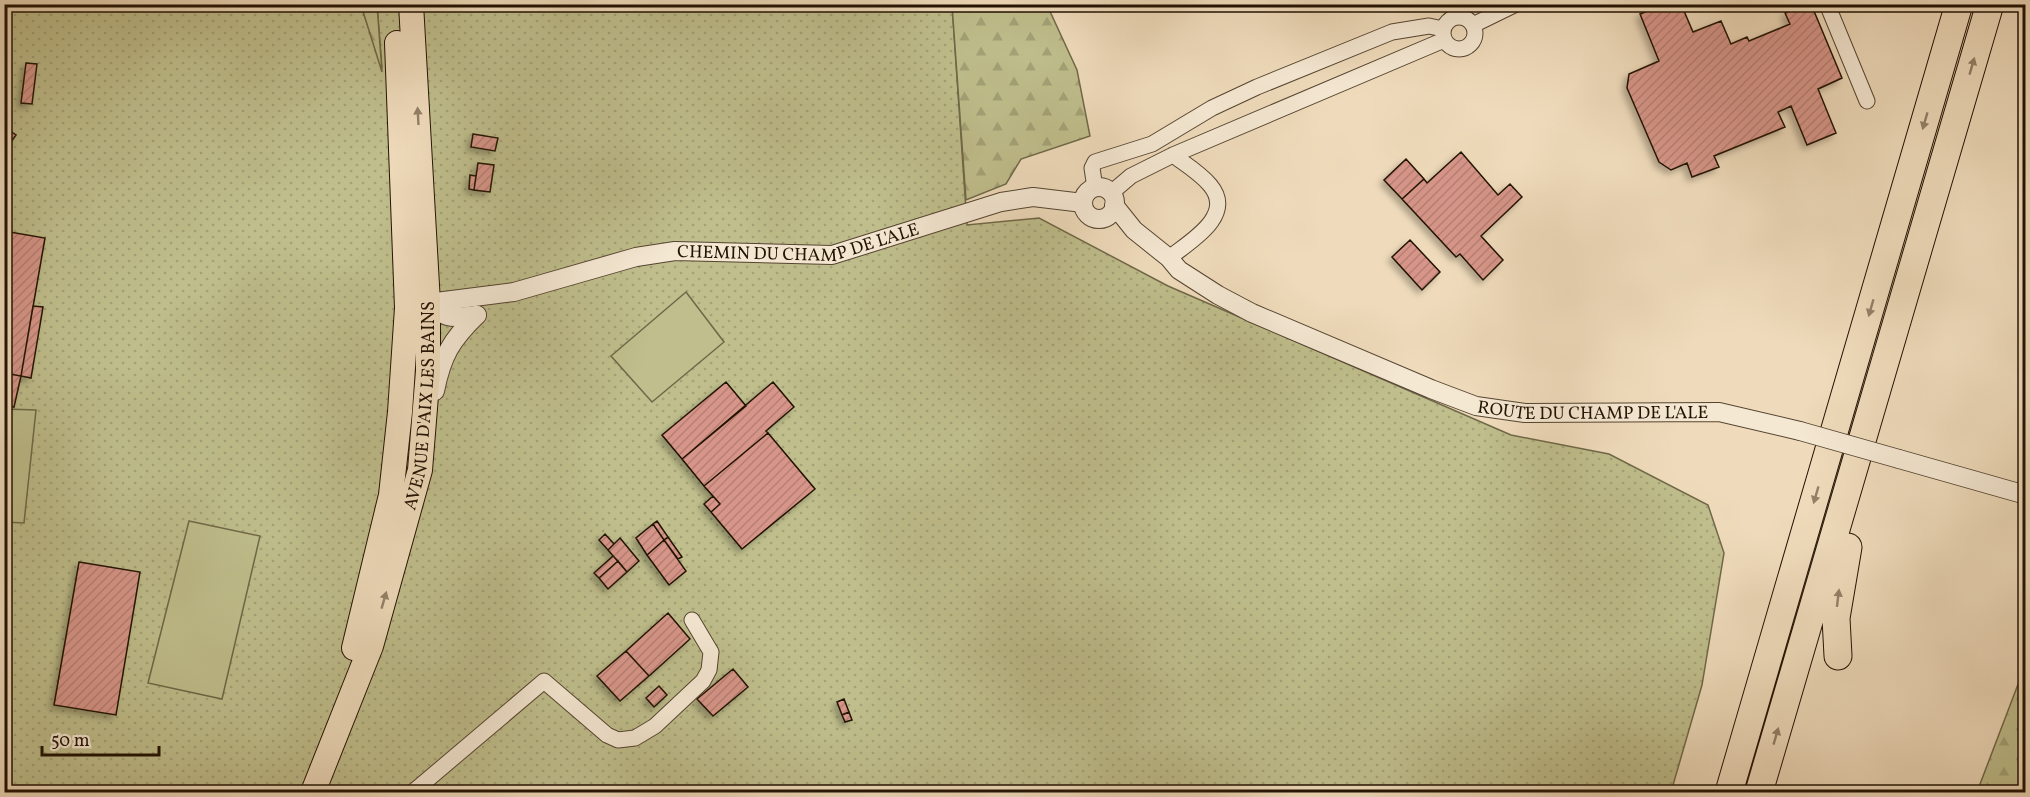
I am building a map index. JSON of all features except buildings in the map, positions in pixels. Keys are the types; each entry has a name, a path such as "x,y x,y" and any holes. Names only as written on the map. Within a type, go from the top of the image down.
{"highway":[{"path":"1728,792 1959,4"},
{"path":"1759,792 1990,4"},
{"path":"1838,656 1836,618 1843,568 1961,104"}],"main road":[{"name":"AVENUE D'AIX LES BAINS","path":"297,792 353,652 391,495 400,412 406,308 395,4"},
{"name":"AVENUE D'AIX LES BAINS","path":"314,792 371,646 420,470 428,371 428,303 411,4"},
{"path":"391,495 404,444 413,327 428,303"}],"street":[{"path":"1473,25 1516,4"},
{"path":"1827,4 1867,101"},
{"path":"1444,34 1429,26 1392,32 1257,87 1212,108 1152,144 1095,162 1092,168 1107,195 1109,214 1100,219 1089,215 1083,203 1087,193 1107,195 1131,176 1173,155 1444,34 1452,18 1464,17 1473,25 1475,35 1471,44 1461,49 1453,48 1444,34"},
{"path":"401,141 409,182 414,286 440,314 453,319 477,315"},
{"path":"1173,155 1210,185 1216,197 1217,210 1208,226 1174,264"},
{"name":"ROUTE DU CHAMP DE L'ALE","path":"1107,195 1134,230 1207,289 1252,313 1476,406 1525,413 1719,412 1800,431 2025,495"},
{"name":"CHEMIN DU CHAMP DE L'ALE","path":"514,292 636,257 675,251 832,255 1001,202 1033,197 1083,203"},
{"name":"ROUTE DU CHAMP DE L'ALE","path":"1100,219 1130,237 1170,268 1174,264"},
{"path":"428,303 514,292"},
{"path":"420,470 440,366 447,348 459,331 477,315 514,292"},
{"path":"413,792 544,681 607,735 618,740 635,738 655,726 703,681 709,670 711,652 692,620"}],"green space":[{"path":"5,5 361,5 382,68 377,5 952,5 967,225 1039,218 1168,286 1511,435 1609,454 1708,505 1724,553 1702,685 1671,792 5,792"},
{"path":"361,5 377,5 382,72"},
{"path":"952,5 1047,5 1077,70 1090,136 1021,159 1006,184 966,200"},
{"path":"686,292 724,342 652,402 611,356"},
{"path":"5,409 36,410 24,523 5,522"},
{"path":"189,521 260,536 222,699 148,683"},
{"path":"2025,666 2025,792 1977,792"}]}
